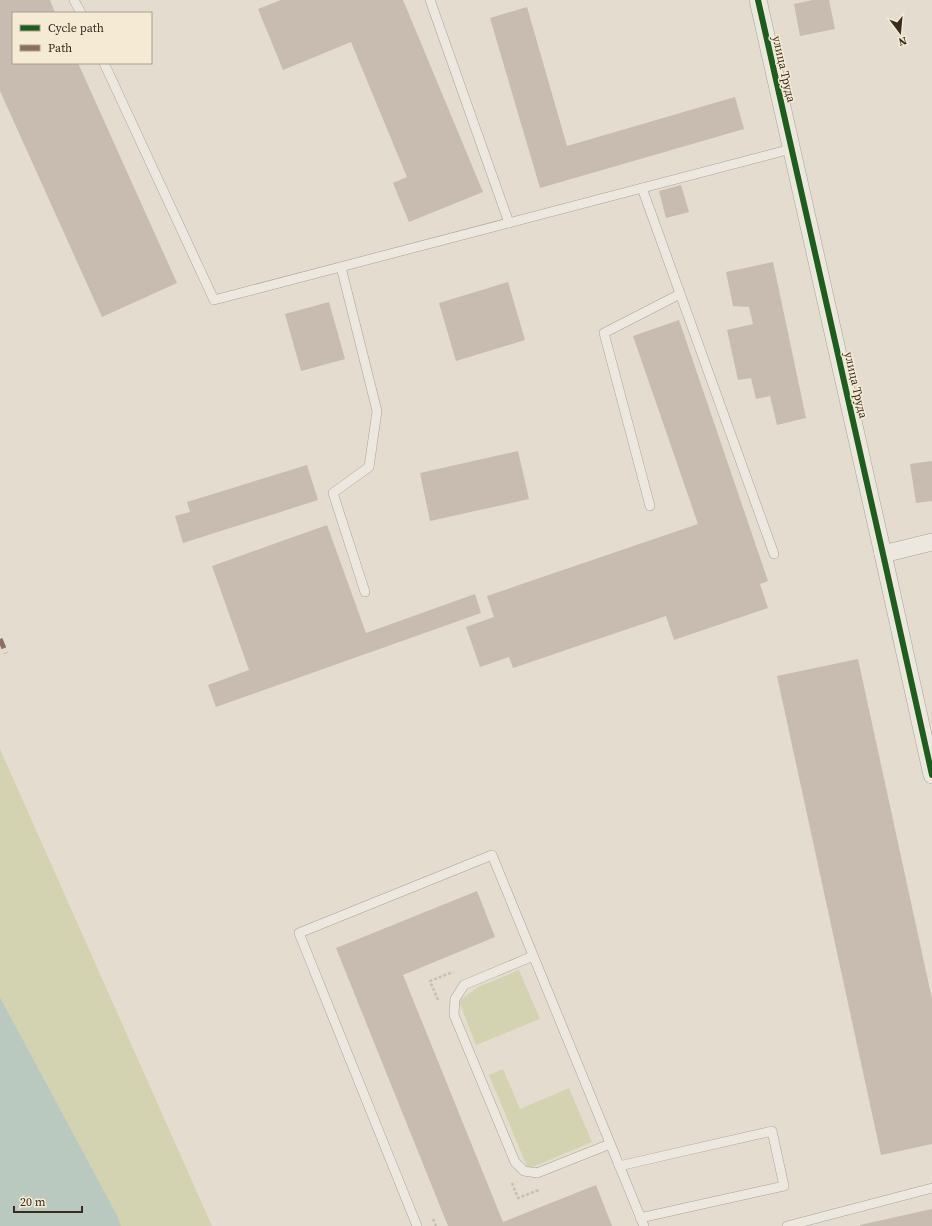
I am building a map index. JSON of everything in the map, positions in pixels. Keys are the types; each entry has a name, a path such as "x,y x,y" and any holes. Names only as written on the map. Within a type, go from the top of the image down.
{"street":[{"name":"улица Труда","path":"758,0 932,775"},
{"path":"883,554 932,542"}],"lane":[{"path":"74,0 80,12"},
{"path":"430,0 509,223"},
{"path":"104,64 214,300 791,149"},
{"path":"642,188 774,554"},
{"path":"341,267 377,411 369,467 333,493 365,592"},
{"path":"650,506 604,333 680,294"},
{"path":"418,1226 299,933 492,855 533,956 619,1166 642,1222 784,1186 772,1131 619,1166"},
{"path":"533,956 464,985 454,999 454,1015 515,1162 524,1170 537,1174 610,1144"},
{"path":"787,1226 932,1188"}],"green space":[{"path":"0,749 212,1226 121,1226 117,1215 0,997"},
{"path":"519,970 540,1019 476,1045 459,1001 478,987"},
{"path":"503,1069 520,1109 569,1088 592,1142 528,1169 489,1075"}],"shaded area":[{"path":"0,997 117,1215 121,1226 0,1226"}],"building":[{"path":"0,0 50,0 55,12 12,12 12,64 78,64 177,283 102,317 0,91"},
{"path":"281,0 403,0 483,192 409,222 393,183 407,177 351,42 283,70 258,9"},
{"path":"813,0 829,0 835,29 800,36 794,4"},
{"path":"527,7 567,146 735,97 744,129 540,188 490,18"},
{"path":"681,185 689,212 666,218 659,191"},
{"path":"773,262 806,418 777,425 770,396 756,399 751,378 738,380 727,330 753,324 749,307 733,306 726,272"},
{"path":"508,282 525,340 456,361 439,303"},
{"path":"329,302 345,359 301,371 285,314"},
{"path":"679,320 768,581 760,584 768,608 674,640 666,616 513,668 509,657 480,667 466,627 494,617 487,596 698,524 633,336"},
{"path":"518,451 529,499 430,521 420,473"},
{"path":"932,461 932,501 916,503 910,464"},
{"path":"307,465 318,500 183,543 175,516 190,512 187,502"},
{"path":"327,525 366,633 475,594 481,613 216,707 208,685 249,670 212,566"},
{"path":"858,659 932,999 932,1144 881,1155 777,676"},
{"path":"477,891 495,937 403,975 503,1222 596,1185 612,1226 448,1226 336,948"},
{"path":"932,1209 932,1226 860,1226 860,1225"}],"marked path":[{"path":"0,639 6,653"}],"cycle path":[{"path":"758,0 932,775"}]}
